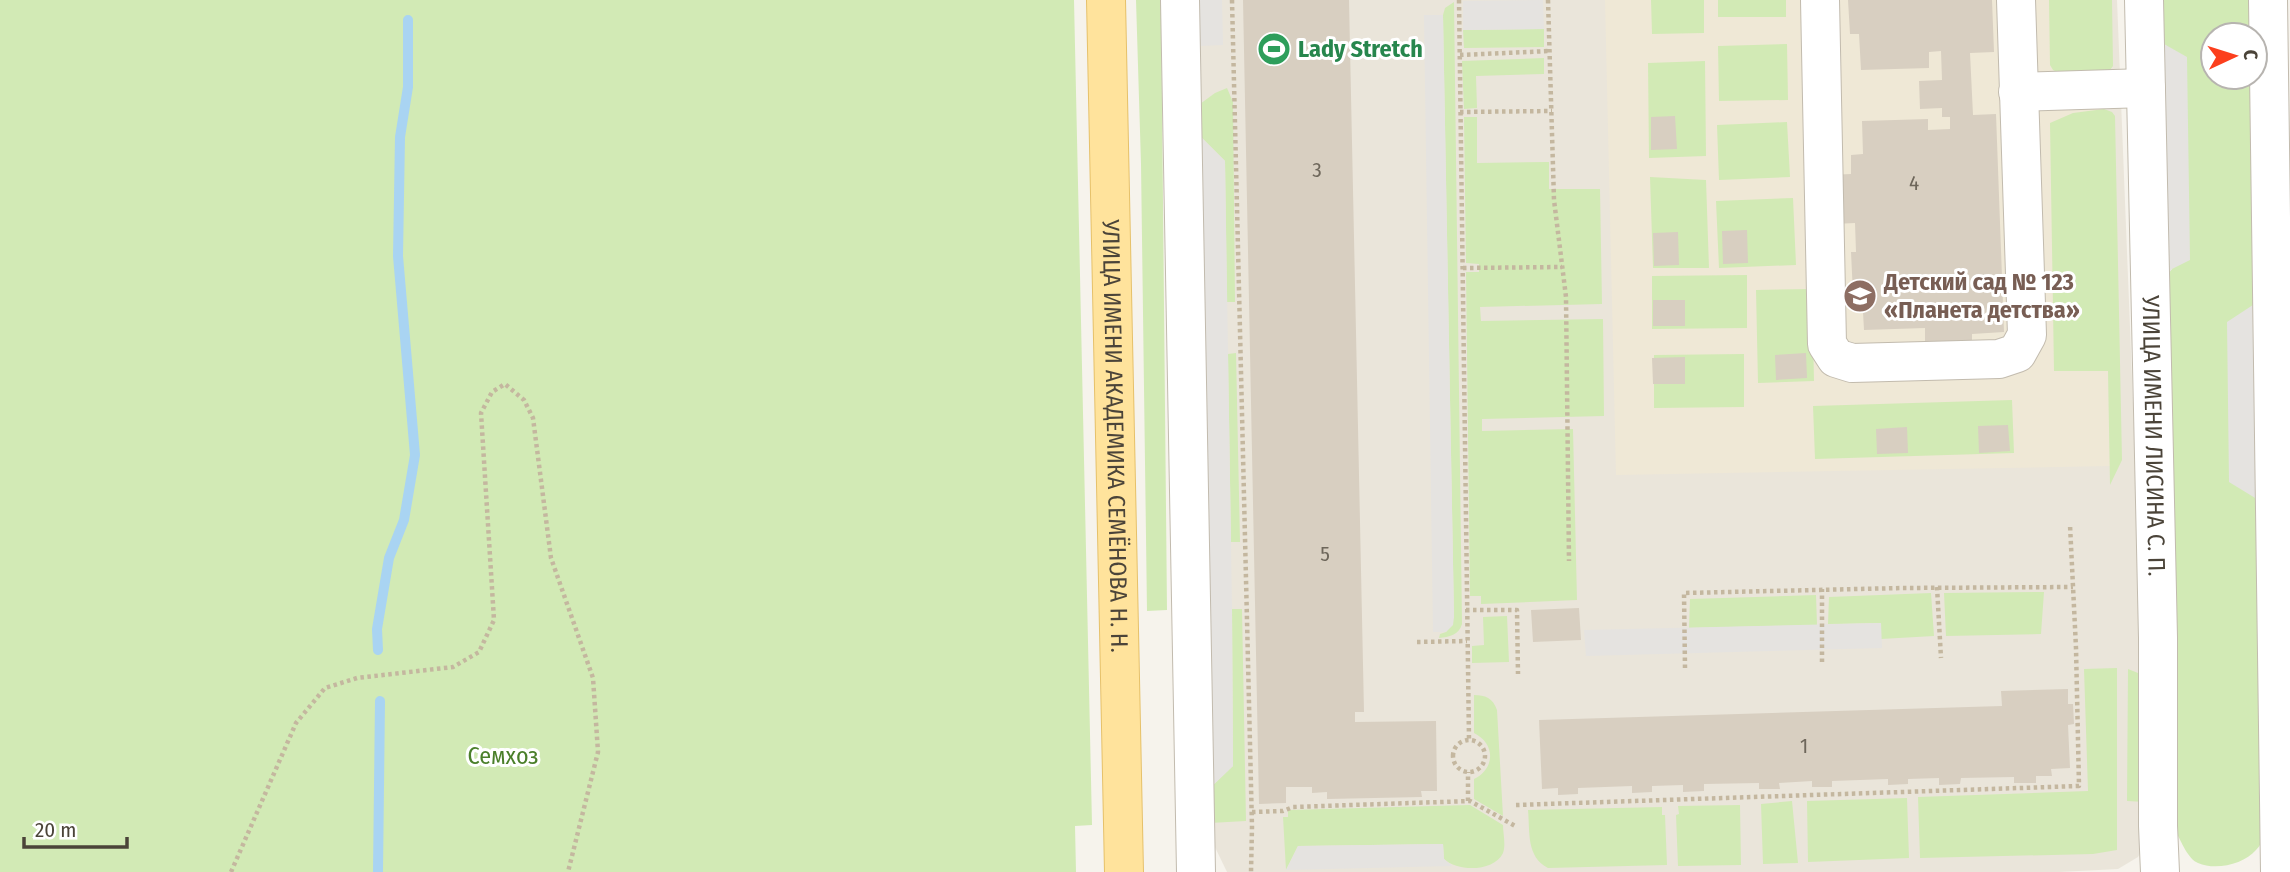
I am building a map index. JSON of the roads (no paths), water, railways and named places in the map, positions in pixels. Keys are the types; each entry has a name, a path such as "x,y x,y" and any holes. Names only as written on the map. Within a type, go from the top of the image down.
{"main road":[{"name":"УЛИЦА ИМЕНИ АКАДЕМИКА СЕМЁНОВА Н. Н.","path":"1106,0 1124,872"}],"street":[{"path":"1180,0 1196,872"},
{"path":"1820,0 1827,344 1836,358 1852,363 1999,359 2017,353 2027,335 2016,0"},
{"name":"УЛИЦА ИМЕНИ ЛИСИНА С. П.","path":"2144,0 2158,638 2158,826 2161,872"},
{"path":"2267,0 2281,181 2283,608 2280,872"},
{"path":"2018,92 2146,88"}],"waterway":[{"path":"378,650 377,629 389,558 404,520 415,455 398,256 400,137 408,87 408,20"},
{"path":"378,872 380,701"}],"place":[{"name":"Lady Stretch","path":"1274,49"},
{"name":"Детский сад № 123 «Планета детства»","path":"1860,296"}],"park label":[{"name":"Семхоз","path":"503,756"}]}
